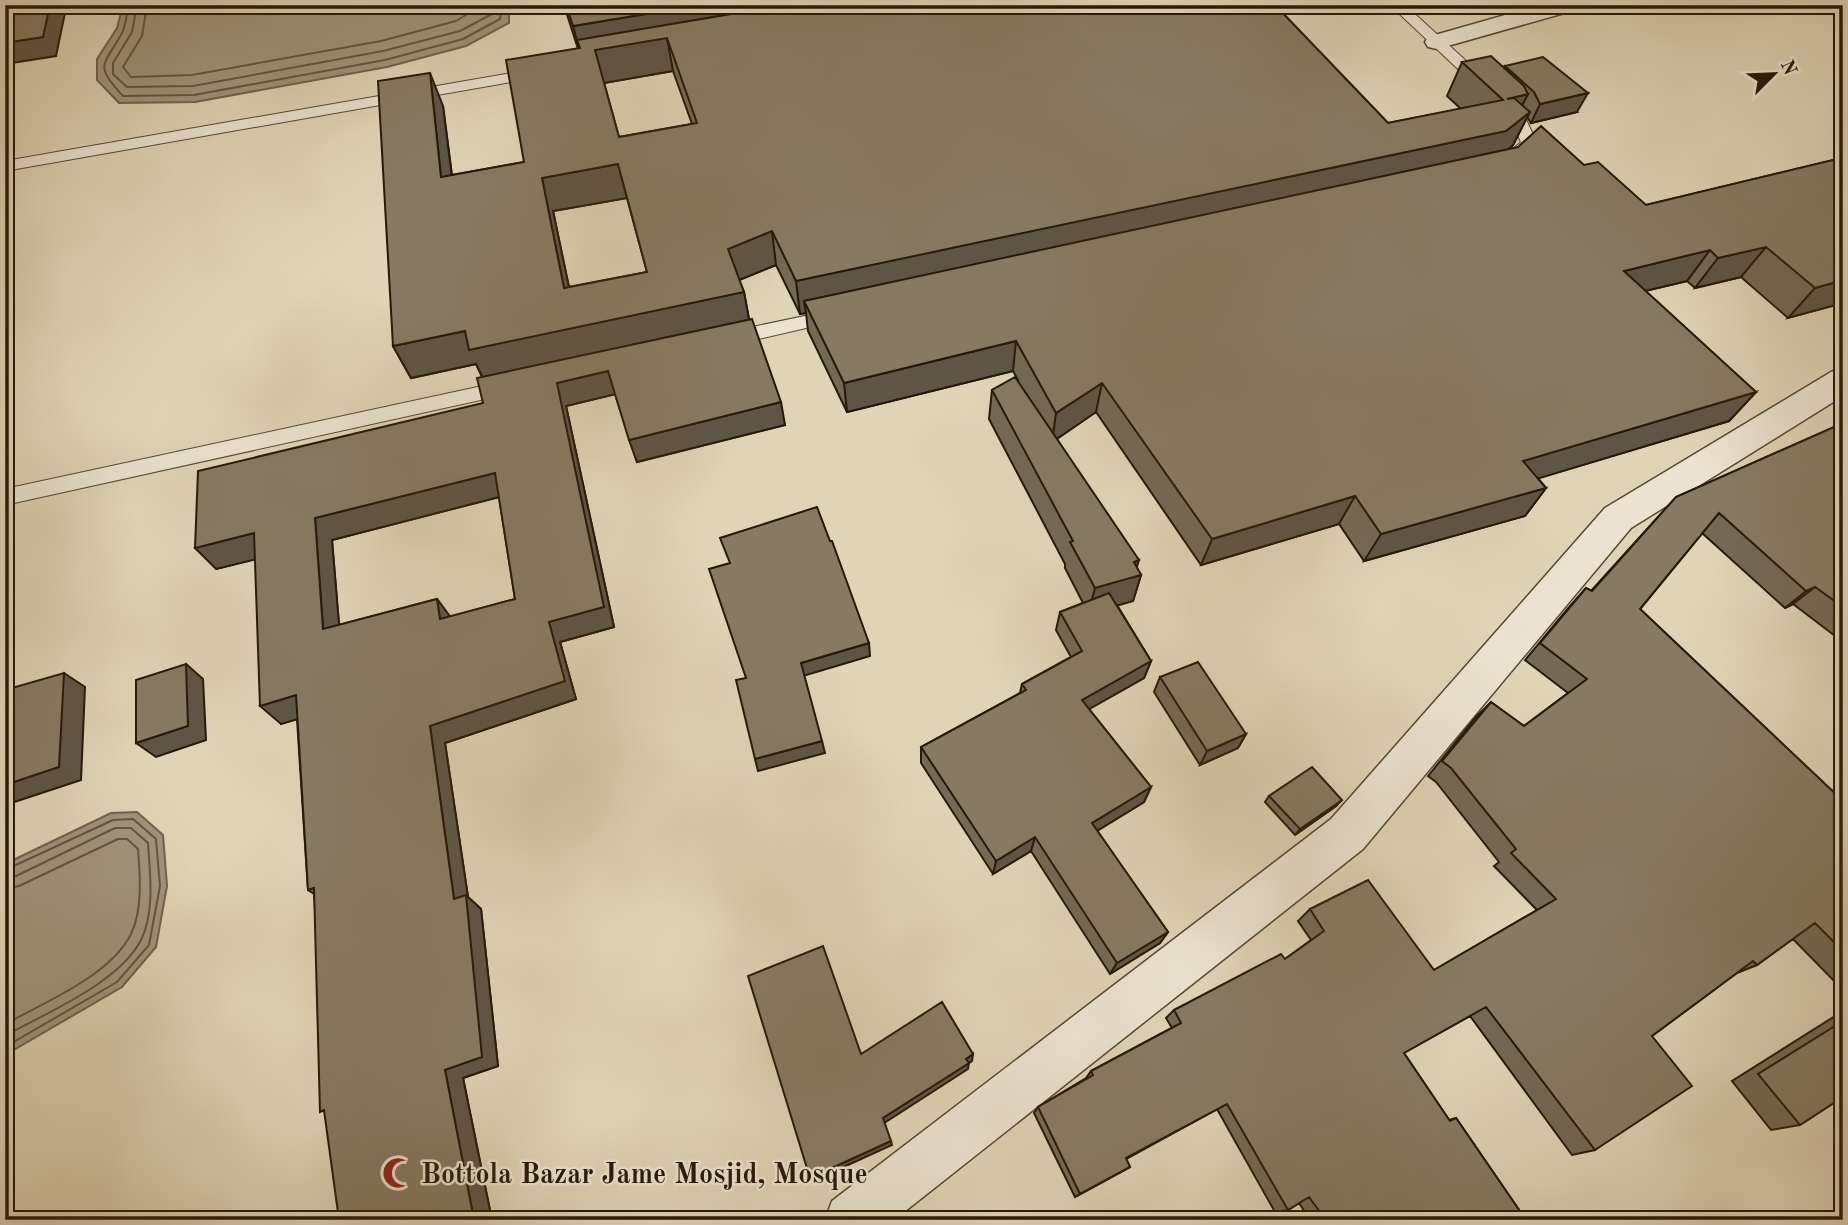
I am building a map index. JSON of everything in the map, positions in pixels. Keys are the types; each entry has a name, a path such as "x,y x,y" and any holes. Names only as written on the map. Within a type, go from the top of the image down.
{"street":[{"path":"1437,43 1567,5"},
{"path":"851,1220 1347,834 1618,518 1843,380"}],"lane":[{"path":"1397,5 1517,117 1529,143 1495,171"},
{"path":"5,166 559,70"},
{"path":"708,344 858,310"},
{"path":"5,497 531,382"}],"water":[{"path":"123,5 509,5 509,23 466,46 387,67 195,102 119,103 97,80 97,59 117,28"},
{"path":"137,812 163,835 167,886 156,947 122,987 5,1055 5,864 111,813"}],"building":[{"path":"5,5 50,5 43,37 5,43"},
{"path":"566,5 700,5 573,26"},
{"path":"784,5 1275,5 1388,123 1503,100 1462,62 1491,56 1524,86 1528,94 1507,99 1514,98 1530,112 1506,131 796,281 772,231 728,249 744,292 469,350 465,331 393,346 378,81 430,73 441,177 524,162 506,60 580,48 577,40","holes":["667,38 697,123 619,137 595,50","618,164 647,272 564,288 542,178"]},
{"path":"1543,57 1588,93 1540,104 1534,92 1505,66"},
{"path":"1541,126 1584,165 1598,162 1646,205 1833,160 1843,167 1843,280 1815,288 1766,247 1718,258 1710,250 1624,271 1756,392 1523,461 1546,488 1381,534 1355,496 1212,539 1102,383 1056,413 1016,341 844,383 804,301 1518,147"},
{"path":"752,319 781,402 629,440 608,371 557,383 604,607 549,622 565,681 430,726 454,899 466,895 482,1057 445,1070 474,1220 339,1220 324,1110 320,1112 314,888 308,890 296,695 260,706 254,533 195,548 198,471 483,403 477,378","holes":["495,473 515,599 440,619 437,599 323,629 315,518"]},
{"path":"1015,377 1139,560 1134,562 1141,575 1095,588 1070,542 1073,541 992,390"},
{"path":"1843,423 1843,607 1815,587 1806,591 1719,513 1640,609 1843,801 1843,951 1815,923 1757,965 1753,961 1652,1036 1692,1086 1595,1150 1486,1007 1404,1053 1450,1121 1456,1118 1526,1220 1326,1220 1309,1197 1288,1210 1227,1104 1126,1158 1130,1167 1080,1194 1038,1107 1093,1075 1091,1071 1181,1023 1174,1010 1281,954 1285,959 1324,931 1310,909 1368,880 1434,970 1556,899 1511,853 1516,849 1451,768 1442,761 1491,702 1524,726 1587,679 1540,643 1586,588 1592,591 1676,497"},
{"path":"817,507 869,643 801,663 822,741 755,759 736,680 746,678 709,569 730,563 720,538"},
{"path":"1109,593 1151,661 1082,700 1151,787 1092,823 1168,932 1117,963 1035,837 996,861 921,747 1026,690 1022,684 1082,651 1060,612"},
{"path":"1198,662 1246,734 1207,751 1160,677"},
{"path":"186,664 188,726 136,743 136,680"},
{"path":"64,673 59,767 5,785 5,690"},
{"path":"1312,767 1342,800 1300,829 1269,796"},
{"path":"823,946 861,1054 942,1002 973,1054 966,1059 969,1063 883,1118 891,1141 810,1178 748,976"},
{"path":"1843,1021 1843,1097 1800,1125 1758,1074"}],"place":[{"name":"Bottola Bazar Jame Mosjid, Mosque","path":"398,1173"}]}
